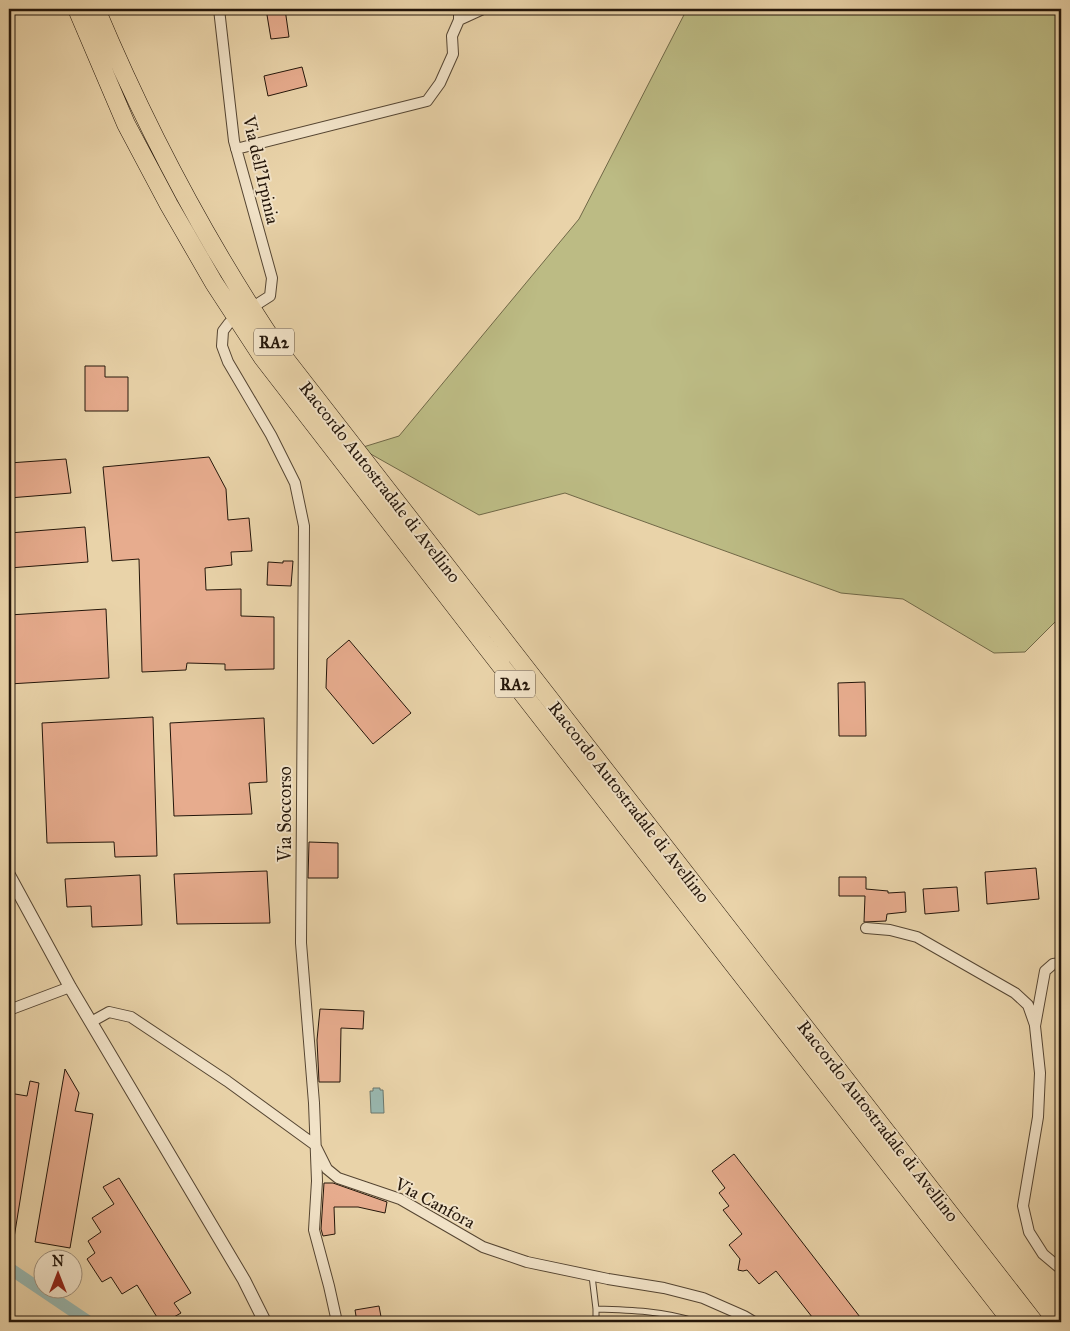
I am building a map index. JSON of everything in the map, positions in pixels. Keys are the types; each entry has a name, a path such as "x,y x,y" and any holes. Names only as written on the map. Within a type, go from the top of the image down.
{"highway":[{"name":"Raccordo Autostradale di Avellino","path":"77,9 126,124 214,283 263,358 1012,1322"},
{"name":"Raccordo Autostradale di Avellino","path":"96,9 129,86 176,181 227,271 283,356 1034,1322"}],"street":[{"name":"Via dell'Irpinia","path":"219,9 234,141 272,278 270,296 259,303"},
{"path":"236,149 427,101 440,83 454,54 452,36 459,20 459,9"},
{"path":"459,20 482,9"},
{"name":"Via Soccorso","path":"229,323 223,332 222,346 228,362 271,435 295,483 304,526 301,943 314,1103 317,1181 314,1230 330,1286 337,1322"},
{"path":"9,875 70,987 244,1280 265,1322"},
{"path":"866,928 890,930 917,937 1015,994 1028,1005 1035,1026 1040,1073 1038,1117 1022,1206 1030,1232 1043,1254 1061,1269"},
{"path":"1035,1026 1045,971 1053,964 1061,963"},
{"path":"9,1010 70,987"},
{"name":"Via Canfora","path":"91,1022 109,1012 131,1017 227,1081 315,1145 327,1169 338,1178 400,1199 483,1247 527,1262 592,1276 664,1288 703,1298 754,1322"}],"lane":[{"path":"592,1276 596,1322"},
{"path":"596,1309 645,1311 683,1317 697,1322"}],"shaded area":[{"path":"687,9 1061,9 1061,616 1025,652 994,653 903,599 841,593 565,493 479,515 360,448 399,436 579,219"}],"water":[{"path":"373,1088 383,1090 384,1113 371,1113 370,1091 373,1091"}],"building":[{"path":"266,9 285,9 289,37 271,39"},
{"path":"302,67 307,86 268,96 264,76"},
{"path":"85,366 105,366 105,377 128,377 128,411 85,411"},
{"path":"209,457 226,489 228,520 249,518 252,551 231,552 232,565 205,568 206,590 241,589 241,616 274,617 274,669 225,670 225,664 187,663 186,670 142,672 139,559 112,561 103,467"},
{"path":"66,459 71,493 9,498 9,463"},
{"path":"85,527 88,562 9,568 9,533"},
{"path":"283,561 293,561 291,586 267,585 268,562 283,563"},
{"path":"106,609 109,678 9,684 9,615"},
{"path":"349,640 411,713 373,744 326,688 327,659"},
{"path":"865,682 866,736 839,736 838,683"},
{"path":"153,717 157,856 115,857 114,842 47,843 42,723"},
{"path":"264,718 267,782 249,783 252,814 174,816 170,723"},
{"path":"309,842 338,843 338,878 308,878"},
{"path":"1036,868 1039,899 987,904 985,872"},
{"path":"267,871 270,923 177,924 174,874"},
{"path":"140,875 142,925 92,927 91,906 67,907 65,879"},
{"path":"839,877 866,877 866,889 888,891 888,893 905,892 906,912 887,914 886,921 864,922 865,896 839,896"},
{"path":"957,887 959,911 925,914 923,889"},
{"path":"320,1009 364,1011 363,1029 341,1028 340,1082 319,1082 317,1040"},
{"path":"65,1069 79,1093 75,1111 93,1114 70,1248 35,1242"},
{"path":"30,1081 39,1083 14,1238 9,1238 9,1093 27,1096"},
{"path":"734,1154 860,1317 854,1322 816,1322 776,1271 759,1284 747,1270 738,1270 740,1259 729,1245 742,1234 723,1210 729,1206 719,1193 725,1188 712,1171"},
{"path":"119,1178 191,1293 174,1303 181,1313 165,1322 160,1322 137,1285 122,1294 111,1277 102,1282 87,1259 95,1253 88,1241 101,1232 92,1218 114,1204 103,1187"},
{"path":"324,1183 333,1183 387,1202 385,1213 358,1207 334,1207 335,1234 323,1236 321,1229"},
{"path":"379,1306 382,1322 357,1322 355,1310"}],"waterway":[{"path":"9,1268 89,1322"}]}
